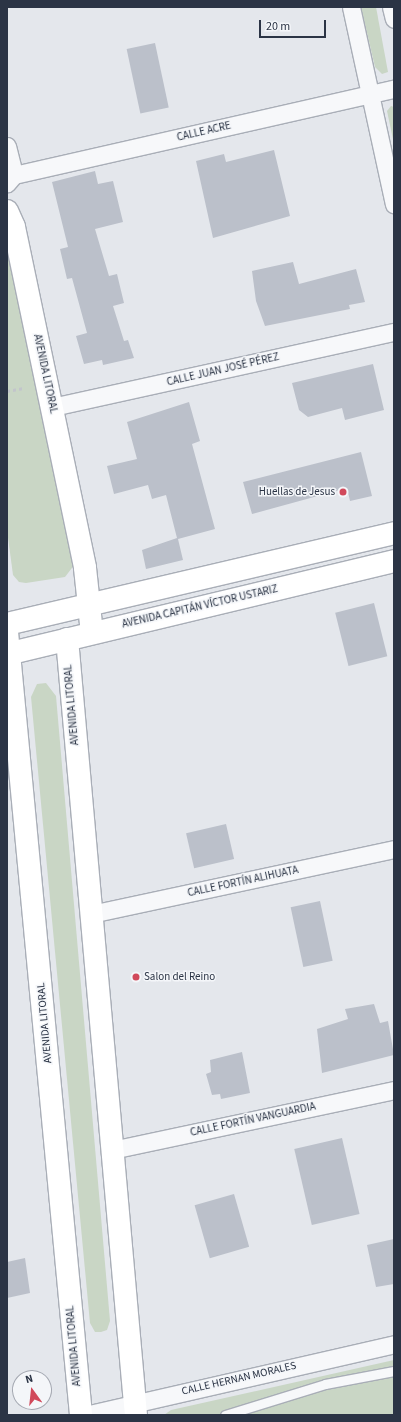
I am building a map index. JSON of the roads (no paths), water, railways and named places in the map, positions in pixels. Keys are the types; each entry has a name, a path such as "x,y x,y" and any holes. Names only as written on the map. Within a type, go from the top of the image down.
{"main road":[{"name":"AVENIDA LITORAL","path":"7,211 14,227 85,568 92,633"},
{"path":"7,624 394,533"},
{"name":"AVENIDA CAPITÁN VÍCTOR USTARIZ","path":"8,654 394,561"},
{"name":"AVENIDA LITORAL","path":"7,632 81,1415"},
{"name":"AVENIDA LITORAL","path":"67,639 136,1409"}],"street":[{"path":"351,7 394,204"},
{"path":"391,7 394,19"},
{"name":"CALLE ACRE","path":"10,179 394,89"},
{"path":"7,146 10,179"},
{"name":"CALLE JUAN JOSÉ PÉREZ","path":"52,407 394,332"},
{"name":"CALLE FORTÍN ALIHUATA","path":"91,914 394,849"},
{"name":"CALLE FORTÍN VANGUARDIA","path":"112,1150 394,1090"},
{"name":"CALLE HERNAN MORALES","path":"85,1415 136,1409 394,1344"}],"lane":[{"path":"226,1415 325,1384 394,1371"}],"place":[{"name":"Huellas de Jesus","path":"343,492"},
{"name":"Salon del Reino","path":"136,977"}]}
